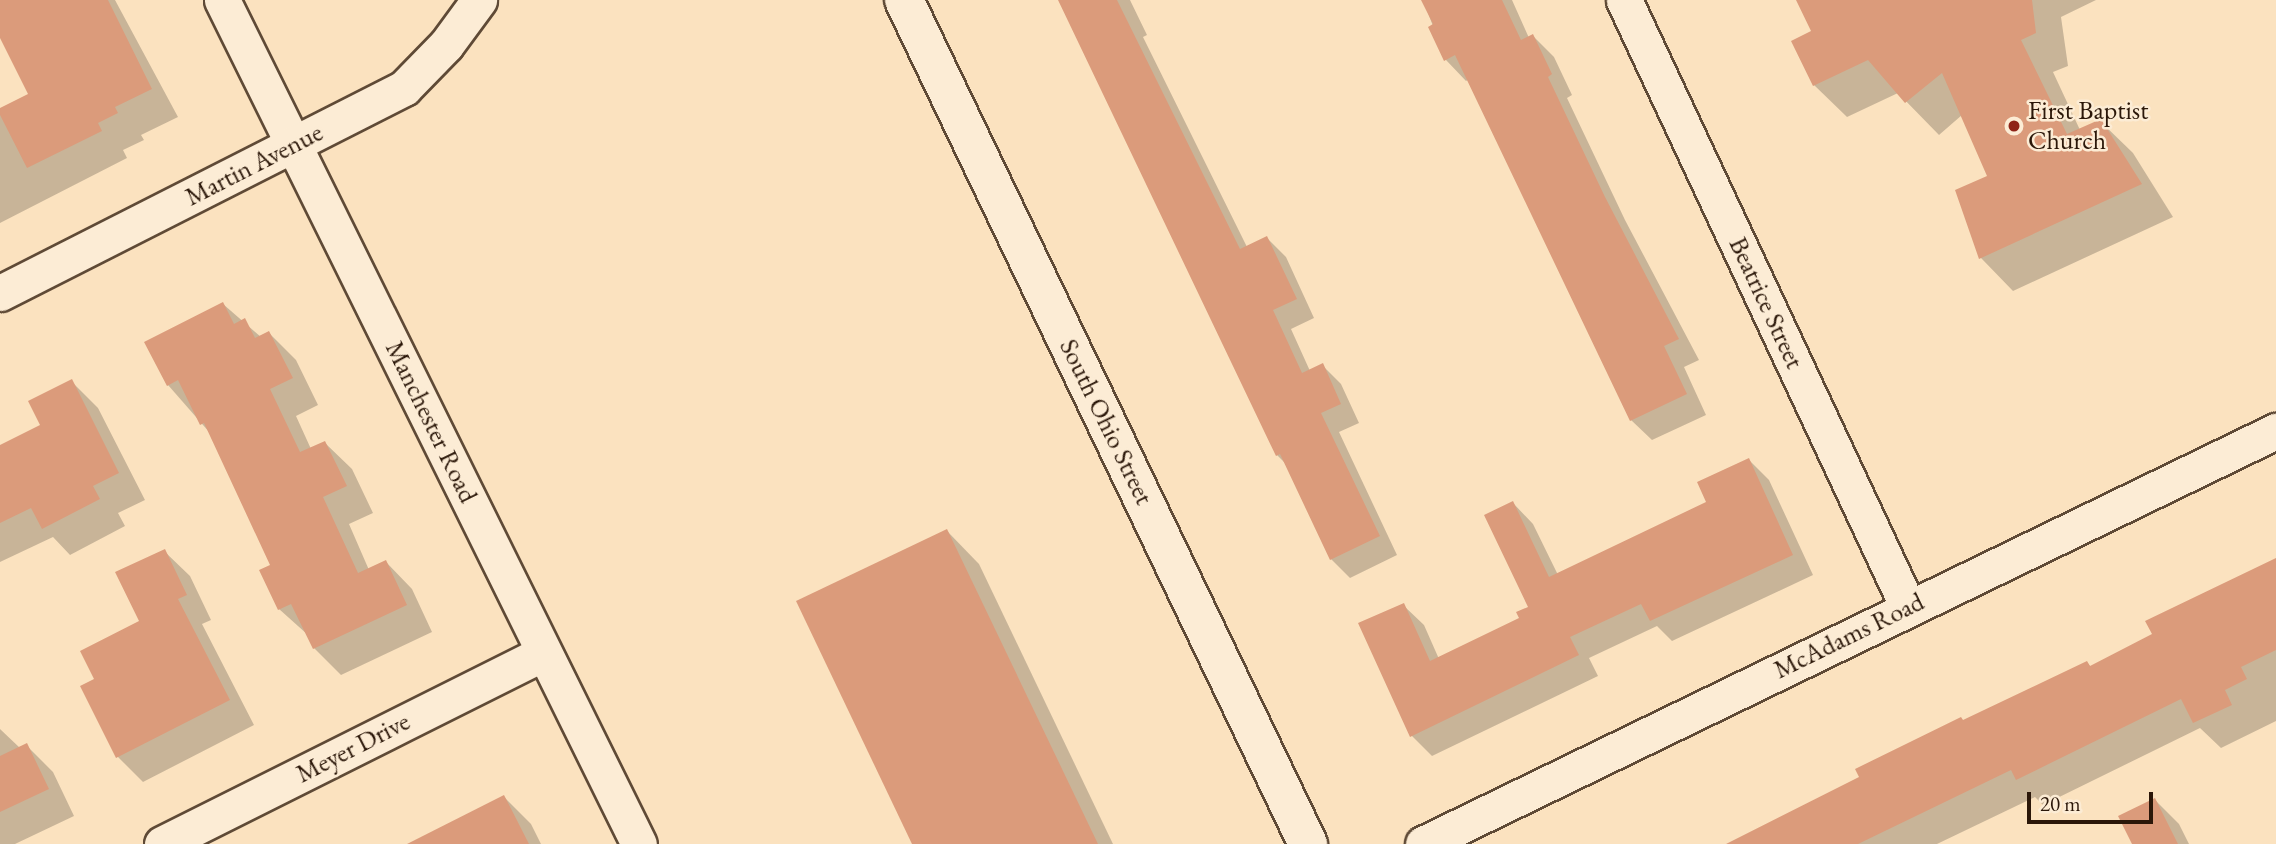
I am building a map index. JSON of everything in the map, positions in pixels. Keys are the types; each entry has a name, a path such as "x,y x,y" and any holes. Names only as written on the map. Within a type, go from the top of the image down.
{"main road":[{"name":"South Ohio Street","path":"904,0 1308,844"}],"street":[{"name":"Manchester Road","path":"222,0 639,844"},
{"name":"Martin Avenue","path":"0,293 404,88 446,45 479,0"},
{"name":"Beatrice Street","path":"1624,0 1908,607"},
{"name":"McAdams Road","path":"1423,844 2276,431"},
{"name":"Meyer Drive","path":"162,844 544,653"}],"building":[{"path":"0,0 108,0 152,89 115,107 118,113 98,123 102,131 27,168 0,115 0,108 28,94 0,38"},
{"path":"1058,0 1117,0 1240,249 1267,236 1297,299 1273,310 1302,373 1323,363 1341,404 1321,413 1380,536 1330,560 1280,454 1276,456"},
{"path":"1421,0 1502,0 1521,40 1533,34 1552,74 1548,77 1605,197 1679,339 1664,346 1687,394 1630,421 1455,55 1444,61 1428,27 1433,24"},
{"name":"First Baptist Church","path":"1796,0 2032,0 2036,33 2021,40 2067,134 2101,119 2142,184 1979,259 1955,190 1987,176 1942,73 1905,103 1868,60 1813,86 1791,41 1811,31"},
{"path":"223,302 234,324 245,318 255,338 269,331 293,378 270,389 300,452 325,441 347,486 323,497 358,573 386,560 407,605 313,649 291,604 278,610 259,570 270,565 204,423 200,425 178,380 167,386 144,342"},
{"path":"72,379 119,473 93,486 100,499 42,529 31,508 0,523 0,445 40,425 28,401"},
{"path":"1749,458 1793,555 1650,621 1641,604 1570,637 1579,655 1410,737 1358,623 1404,603 1430,661 1519,618 1516,612 1528,607 1484,515 1513,501 1549,577 1706,502 1697,482"},
{"path":"947,529 1098,844 912,844 796,601"},
{"path":"165,549 187,595 178,599 230,700 116,758 80,686 94,679 80,651 139,621 115,572"},
{"path":"2276,558 2276,650 2241,667 2247,679 2225,690 2232,705 2193,723 2181,699 2016,780 2011,770 1858,844 1726,844 1859,777 1855,769 1961,717 1963,720 2087,661 2090,666 2152,634 2145,621"},
{"path":"27,743 49,789 0,812 0,756"},
{"path":"504,795 529,844 407,844"},
{"path":"2155,798 2178,844 2132,844 2118,816"}],"place":[{"name":"First Baptist Church","path":"2014,126"}]}
